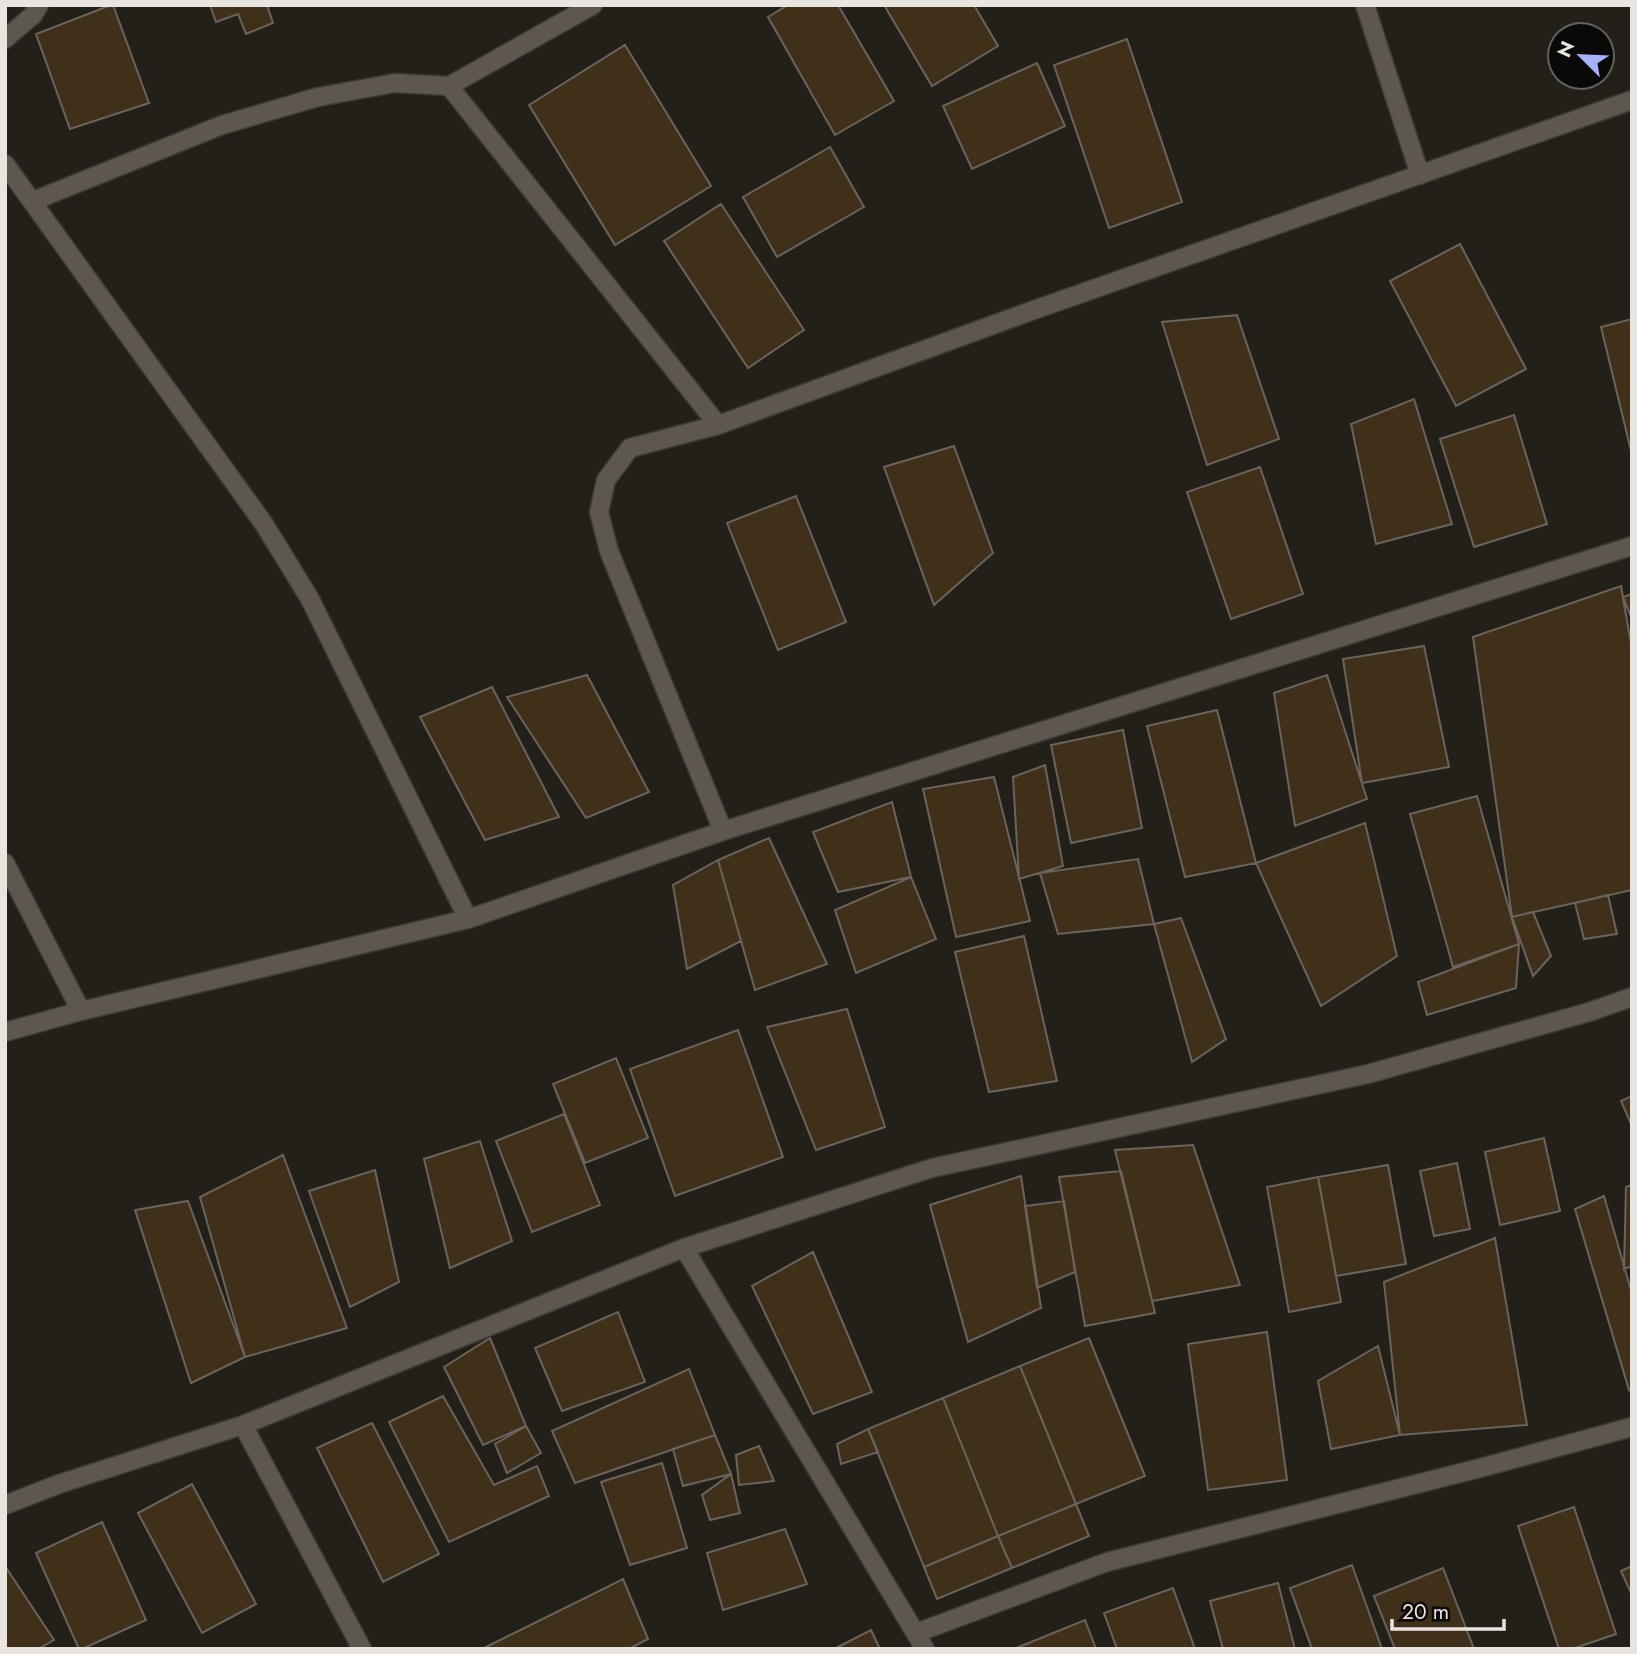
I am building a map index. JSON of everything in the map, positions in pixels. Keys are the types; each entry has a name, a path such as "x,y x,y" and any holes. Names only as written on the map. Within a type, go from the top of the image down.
{"street":[{"path":"5,39 33,15 38,5"},
{"path":"33,201 222,125 318,97 396,83 449,86 593,5"},
{"path":"1365,5 1420,175"},
{"path":"449,86 718,425"},
{"path":"723,831 609,551 599,512 606,480 630,448 718,425 1031,311 1632,100"},
{"path":"5,164 264,524 310,599 468,919"},
{"path":"5,1032 81,1011 468,919 723,831 1632,546"},
{"path":"5,863 81,1011"},
{"path":"5,1505 59,1484 243,1425 684,1248 932,1168 1368,1074 1589,1012 1632,996"},
{"path":"684,1248 920,1641 1107,1562 1632,1427"},
{"path":"243,1425 362,1649"}],"building":[{"path":"111,5 149,103 70,129 36,34"},
{"path":"210,5 267,5 273,23 246,34 238,14 216,22"},
{"path":"788,5 838,5 894,101 835,135 768,17"},
{"path":"884,5 974,5 998,46 932,86"},
{"path":"1127,39 1182,202 1109,228 1054,65"},
{"path":"625,45 711,186 615,245 529,105"},
{"path":"1037,63 1065,126 972,169 943,106"},
{"path":"830,147 864,207 777,257 743,197"},
{"path":"721,204 804,330 748,368 664,241"},
{"path":"1460,244 1526,369 1456,406 1390,281"},
{"path":"1237,315 1279,439 1207,465 1162,322"},
{"path":"1632,319 1632,455 1601,327"},
{"path":"1414,399 1452,524 1376,544 1351,424"},
{"path":"1514,415 1547,524 1474,547 1440,439"},
{"path":"954,446 993,553 934,605 884,467"},
{"path":"1260,467 1303,594 1231,619 1187,492"},
{"path":"796,496 846,622 778,650 727,523"},
{"path":"1621,586 1632,649 1632,890 1512,917 1473,637"},
{"path":"1632,594 1632,619 1623,597"},
{"path":"1424,646 1449,767 1362,783 1343,659"},
{"path":"587,675 649,792 586,818 507,697"},
{"path":"1327,675 1367,799 1295,826 1274,693"},
{"path":"492,687 559,817 485,840 420,717"},
{"path":"1217,710 1256,863 1185,877 1147,726"},
{"path":"1123,730 1142,828 1071,843 1051,745"},
{"path":"1045,765 1063,866 1019,879 1013,777"},
{"path":"994,777 1030,921 956,937 923,789"},
{"path":"1477,796 1519,944 1453,967 1410,814"},
{"path":"892,802 911,877 838,892 813,832"},
{"path":"1365,823 1397,956 1321,1006 1256,863"},
{"path":"769,838 827,964 755,990 718,860"},
{"path":"1138,859 1154,924 1058,934 1040,873"},
{"path":"718,860 741,941 687,969 673,885"},
{"path":"911,877 936,939 856,973 835,910"},
{"path":"1608,895 1617,934 1584,939 1575,903"},
{"path":"1533,912 1551,956 1533,976 1512,917"},
{"path":"1181,918 1226,1039 1192,1062 1154,924"},
{"path":"1024,936 1057,1081 989,1092 955,952"},
{"path":"1519,944 1516,988 1427,1015 1418,982"},
{"path":"847,1009 885,1127 816,1150 767,1027"},
{"path":"738,1030 783,1157 675,1196 630,1069"},
{"path":"616,1058 648,1138 585,1163 553,1084"},
{"path":"1632,1096 1632,1126 1621,1101"},
{"path":"564,1114 600,1205 532,1232 496,1141"},
{"path":"1544,1138 1560,1211 1500,1225 1485,1152"},
{"path":"480,1141 512,1241 450,1268 424,1159"},
{"path":"1193,1145 1240,1285 1152,1301 1115,1150"},
{"path":"283,1155 347,1328 245,1357 200,1197"},
{"path":"1457,1163 1470,1229 1434,1236 1420,1171"},
{"path":"1388,1165 1406,1264 1336,1276 1318,1177"},
{"path":"375,1170 399,1282 350,1307 309,1191"},
{"path":"1121,1171 1155,1313 1085,1326 1059,1177"},
{"path":"1021,1176 1041,1308 968,1342 930,1205"},
{"path":"1318,1177 1341,1302 1289,1312 1267,1187"},
{"path":"1632,1185 1632,1266 1624,1269 1626,1187"},
{"path":"1604,1196 1632,1294 1632,1386 1629,1390 1575,1209"},
{"path":"188,1201 245,1357 191,1383 135,1210"},
{"path":"1064,1201 1075,1272 1037,1288 1025,1206"},
{"path":"1495,1238 1527,1425 1400,1435 1384,1282"},
{"path":"813,1252 872,1392 813,1414 752,1286"},
{"path":"618,1312 645,1382 562,1411 535,1348"},
{"path":"1267,1332 1287,1480 1208,1490 1188,1344"},
{"path":"490,1338 526,1426 483,1445 444,1367"},
{"path":"1089,1338 1145,1476 1076,1504 1020,1366"},
{"path":"1378,1346 1400,1435 1331,1449 1318,1381"},
{"path":"1020,1366 1076,1504 998,1536 943,1398"},
{"path":"689,1369 715,1435 575,1483 552,1431"},
{"path":"443,1396 494,1485 537,1466 549,1496 449,1542 389,1422"},
{"path":"943,1398 998,1536 924,1567 868,1429"},
{"path":"372,1423 439,1554 383,1582 317,1448"},
{"path":"526,1426 541,1453 507,1473 495,1444"},
{"path":"868,1429 878,1452 841,1464 837,1444"},
{"path":"715,1435 731,1474 683,1486 673,1449"},
{"path":"759,1446 774,1481 739,1485 736,1455"},
{"path":"662,1463 687,1548 630,1565 601,1482"},
{"path":"731,1474 740,1513 710,1520 702,1495"},
{"path":"192,1484 256,1604 202,1633 138,1513"},
{"path":"1076,1504 1089,1536 1012,1568 998,1536"},
{"path":"1574,1507 1616,1634 1572,1649 1559,1649 1518,1526"},
{"path":"102,1522 146,1620 79,1649 36,1553"},
{"path":"785,1529 807,1584 723,1610 707,1553"},
{"path":"998,1536 1012,1568 937,1599 924,1567"},
{"path":"1352,1565 1382,1649 1312,1649 1290,1588"},
{"path":"5,1566 54,1640 38,1649 5,1649"},
{"path":"1632,1566 1632,1595 1621,1571"},
{"path":"1443,1568 1474,1649 1395,1649 1374,1596"},
{"path":"623,1579 648,1639 629,1649 482,1649"},
{"path":"1278,1583 1295,1649 1223,1649 1210,1601"},
{"path":"1173,1588 1195,1649 1117,1649 1104,1613"},
{"path":"1085,1620 1096,1649 1014,1649"},
{"path":"871,1630 880,1649 834,1649"}]}
